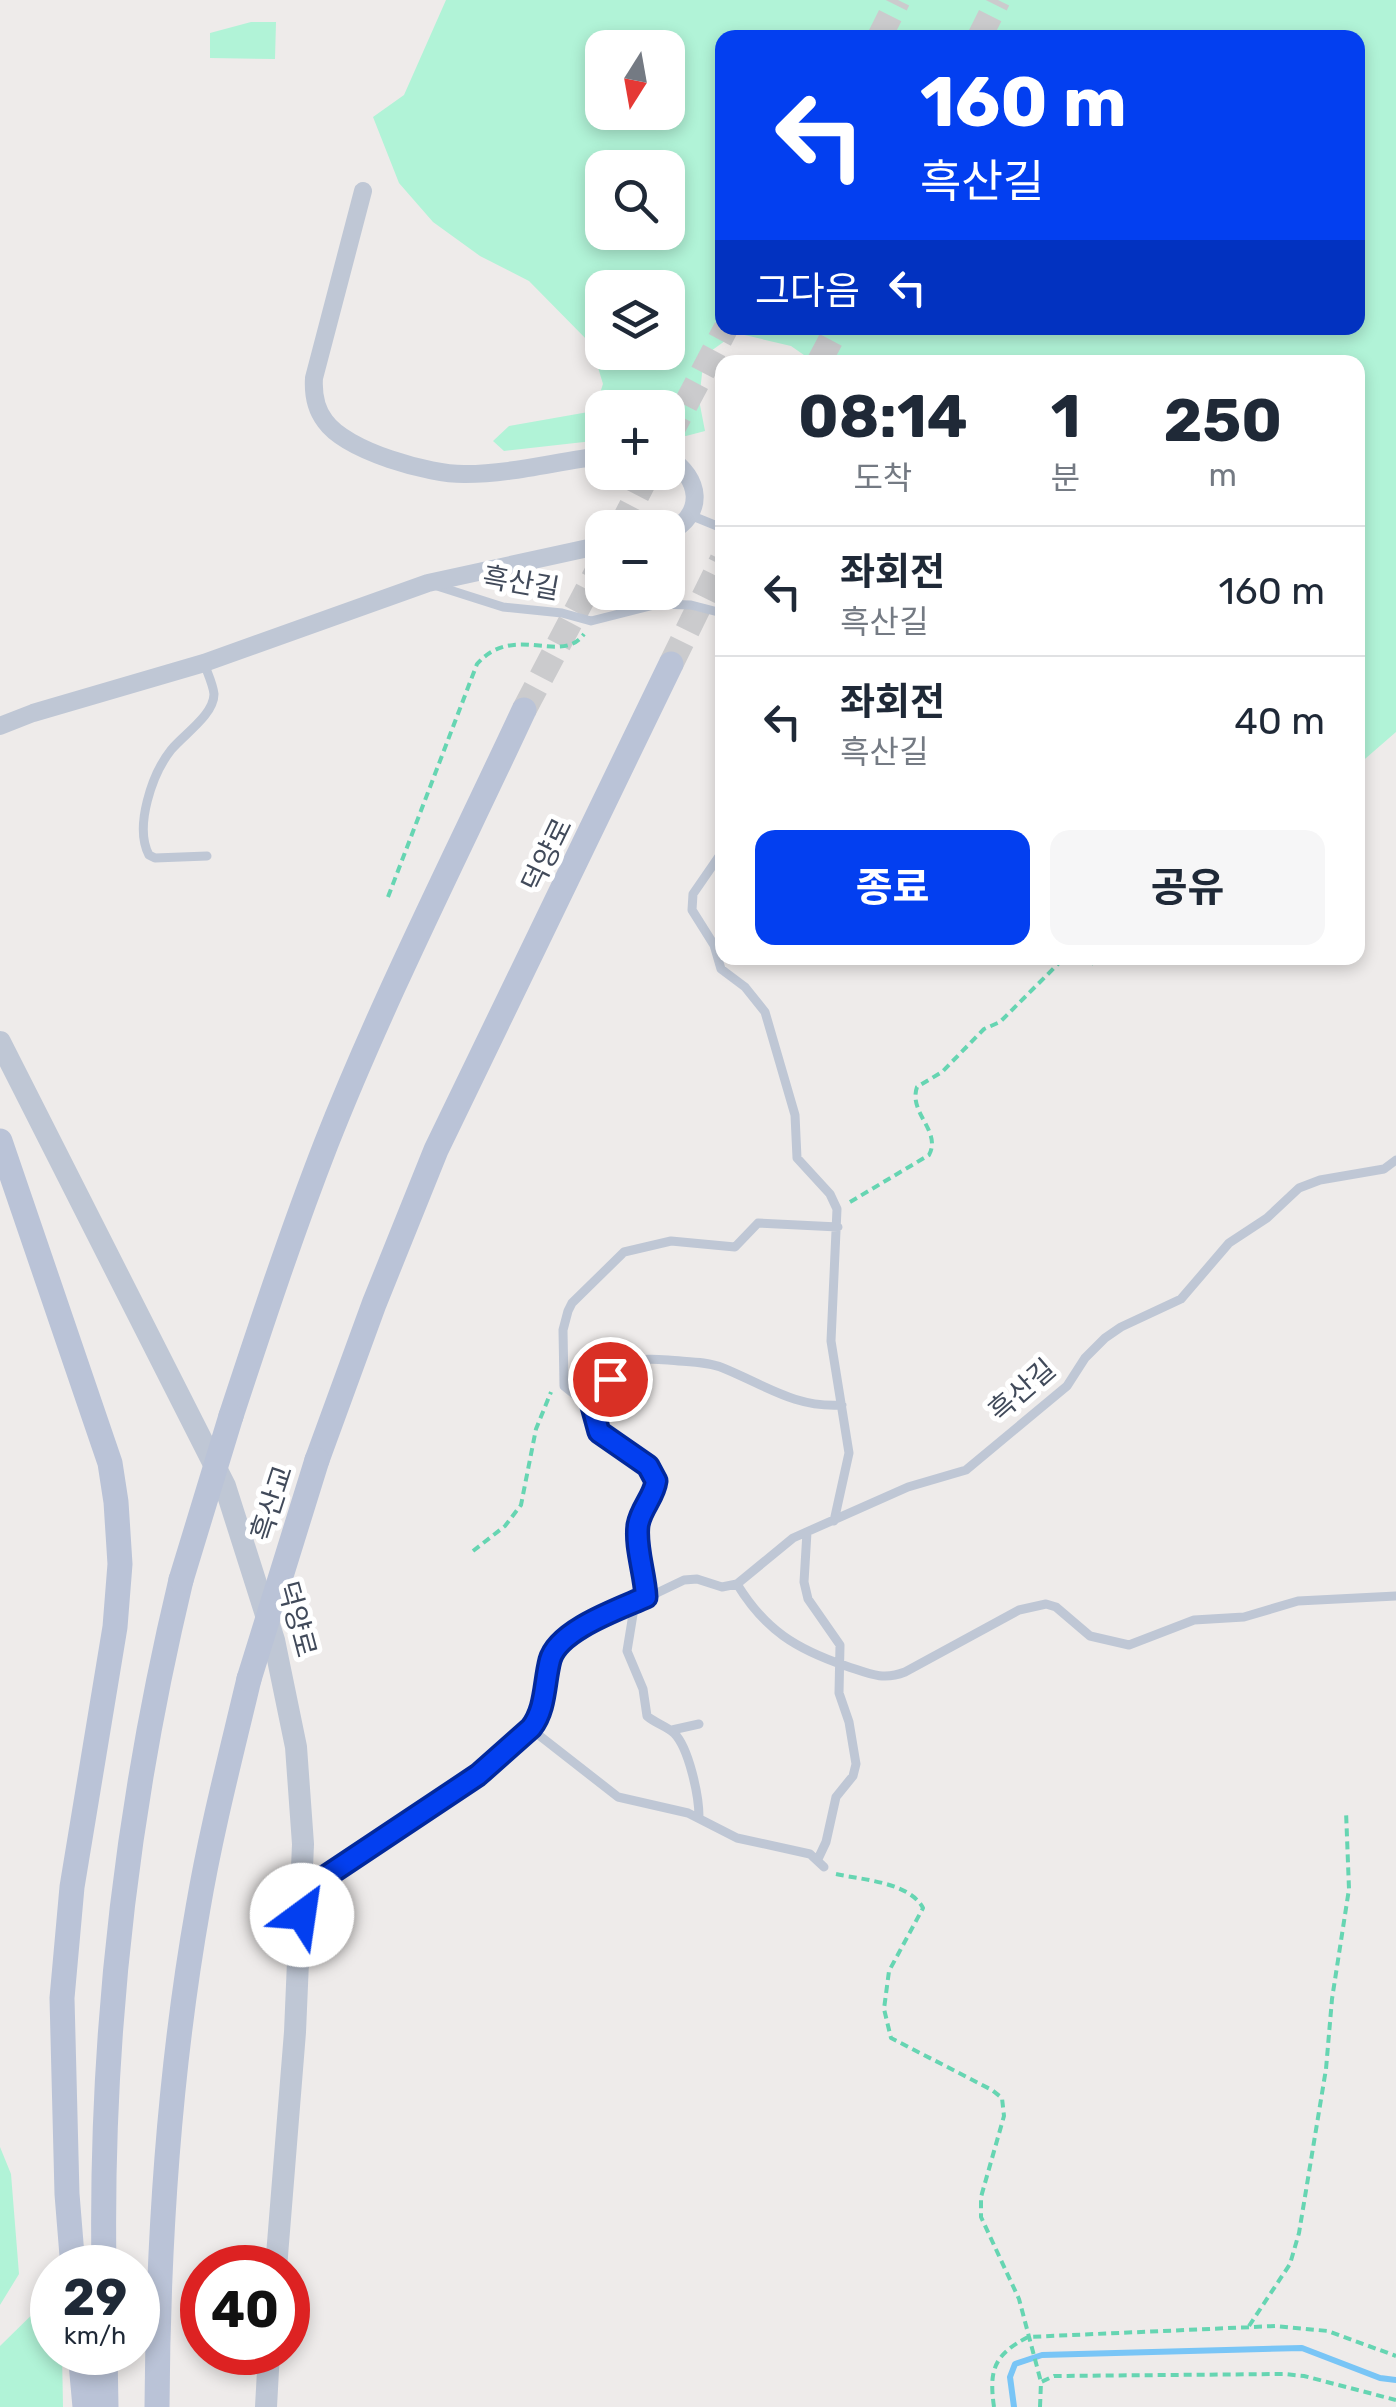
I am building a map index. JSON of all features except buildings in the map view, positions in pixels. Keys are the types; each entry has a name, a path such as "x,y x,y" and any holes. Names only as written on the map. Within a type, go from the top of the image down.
{"main road":[{"name":"덕양로","path":"318,1460 374,1304 436,1150 671,664"},
{"path":"104,2245 106,2107 124,1892 145,1742 181,1580 294,1227 327,1142 524,710"},
{"path":"0,1140 110,1462 120,1564 114,1627 72,1887 62,1998 71,2245"},
{"name":"흑산교","path":"156,2407 164,2214 185,1996 213,1828 249,1679 318,1460"},
{"path":"82,2375 85,2407"},
{"path":"105,2375 106,2407"}],"street":[{"path":"362,191 314,378 313,395 326,423 338,434 376,452 450,474 585,458"},
{"path":"685,471 692,480 695,498 685,522"},
{"path":"0,726 204,664 428,583 585,549"},
{"name":"덕양로","path":"0,1042 224,1486 274,1640 292,1730 304,1844 304,1891 278,2245"},
{"path":"266,2407 268,2375"}],"lane":[{"path":"690,516 715,525"},
{"name":"흑산길","path":"428,583 503,607 562,613 591,621 658,604 691,605 715,611"},
{"path":"204,664 214,692 211,704 160,770 148,804 143,839 149,856 155,858 207,856"},
{"path":"715,862 692,894 694,916 715,948"},
{"path":"721,965 764,1012 795,1115 797,1158 834,1199 837,1209 831,1341 849,1453 834,1521"},
{"name":"흑산길","path":"737,1584 782,1546 807,1532 908,1487 977,1463 996,1442 1068,1386 1085,1358 1104,1338 1181,1299 1230,1243 1267,1218 1300,1188 1320,1180 1384,1169 1396,1160"},
{"path":"590,1399 564,1386 563,1330 572,1303 624,1252 671,1240 735,1247 753,1226 765,1222 838,1227"},
{"path":"590,1399 607,1388 612,1375 622,1367 636,1360 657,1359 717,1366 801,1404 842,1405"},
{"path":"590,1399 599,1432 655,1475 656,1486 643,1508 638,1530 646,1597"},
{"path":"531,1728 618,1798 699,1816 728,1835 821,1862 836,1797 856,1771 854,1739 839,1693 840,1645 806,1592 807,1532"},
{"path":"304,1891 478,1775 531,1728 538,1720 550,1661 560,1641 635,1602 691,1579 722,1588 737,1584 752,1608 795,1646 879,1678 894,1677 1019,1610 1046,1604 1056,1607 1090,1636 1129,1645 1194,1620 1244,1618 1298,1601 1396,1596"},
{"path":"635,1602 627,1651 644,1689 647,1716 672,1730 681,1744 696,1787 699,1816"},
{"path":"672,1730 699,1724"}],"path":[{"path":"388,897 477,664 491,651 513,643 570,647 582,638 591,621"},
{"path":"837,1209 929,1155 932,1138 916,1106 916,1088 942,1072 984,1029 1000,1022 1057,965"},
{"path":"473,1551 504,1526 520,1505 536,1429 562,1369"},
{"path":"1248,2326 1290,2264 1300,2234 1326,2069 1348,1889 1346,1811"},
{"path":"821,1862 833,1874 900,1890 921,1902 921,1914 888,1971 884,2010 887,2031 896,2043 1002,2098 1004,2116 980,2212 985,2231 1019,2300 1040,2382 1040,2407"},
{"path":"994,2407 994,2367 1006,2352 1028,2338 1248,2326 1328,2331 1396,2356"},
{"path":"1040,2382 1054,2376 1284,2374 1396,2400"}],"green space":[{"path":"446,0 1396,0 1396,732 1365,759 1365,355 804,355 791,346 744,335 1365,335 1365,30 715,30 715,335 733,335 704,356 699,400 705,431 686,436 685,390 601,390 599,370 685,370 685,270 585,270 585,338 529,281 480,256 433,222 399,183 373,117 404,95"},
{"path":"251,22 276,22 275,59 210,58 210,33"},
{"path":"585,413 585,442 504,451 493,441 509,426"},
{"path":"0,2147 11,2174 19,2274 0,2305"},
{"path":"30,2317 30,2375 62,2375 63,2407 0,2407 0,2346"}],"waterway":[{"path":"1014,2407 1010,2377 1015,2364 1042,2355 1302,2348 1380,2378 1396,2380"}],"tunnel":[{"path":"883,30 898,0"},
{"path":"983,30 998,0"},
{"path":"685,406 722,335"},
{"path":"823,355 833,335"},
{"path":"629,510 640,490"},
{"path":"671,664 715,574"},
{"path":"524,710 585,594"}],"route":[{"path":"302,1915 304,1891 478,1775 531,1728 538,1720 550,1661 560,1641 646,1597 638,1523 656,1481 648,1466 599,1432 590,1399 607,1388 610,1379"}]}
